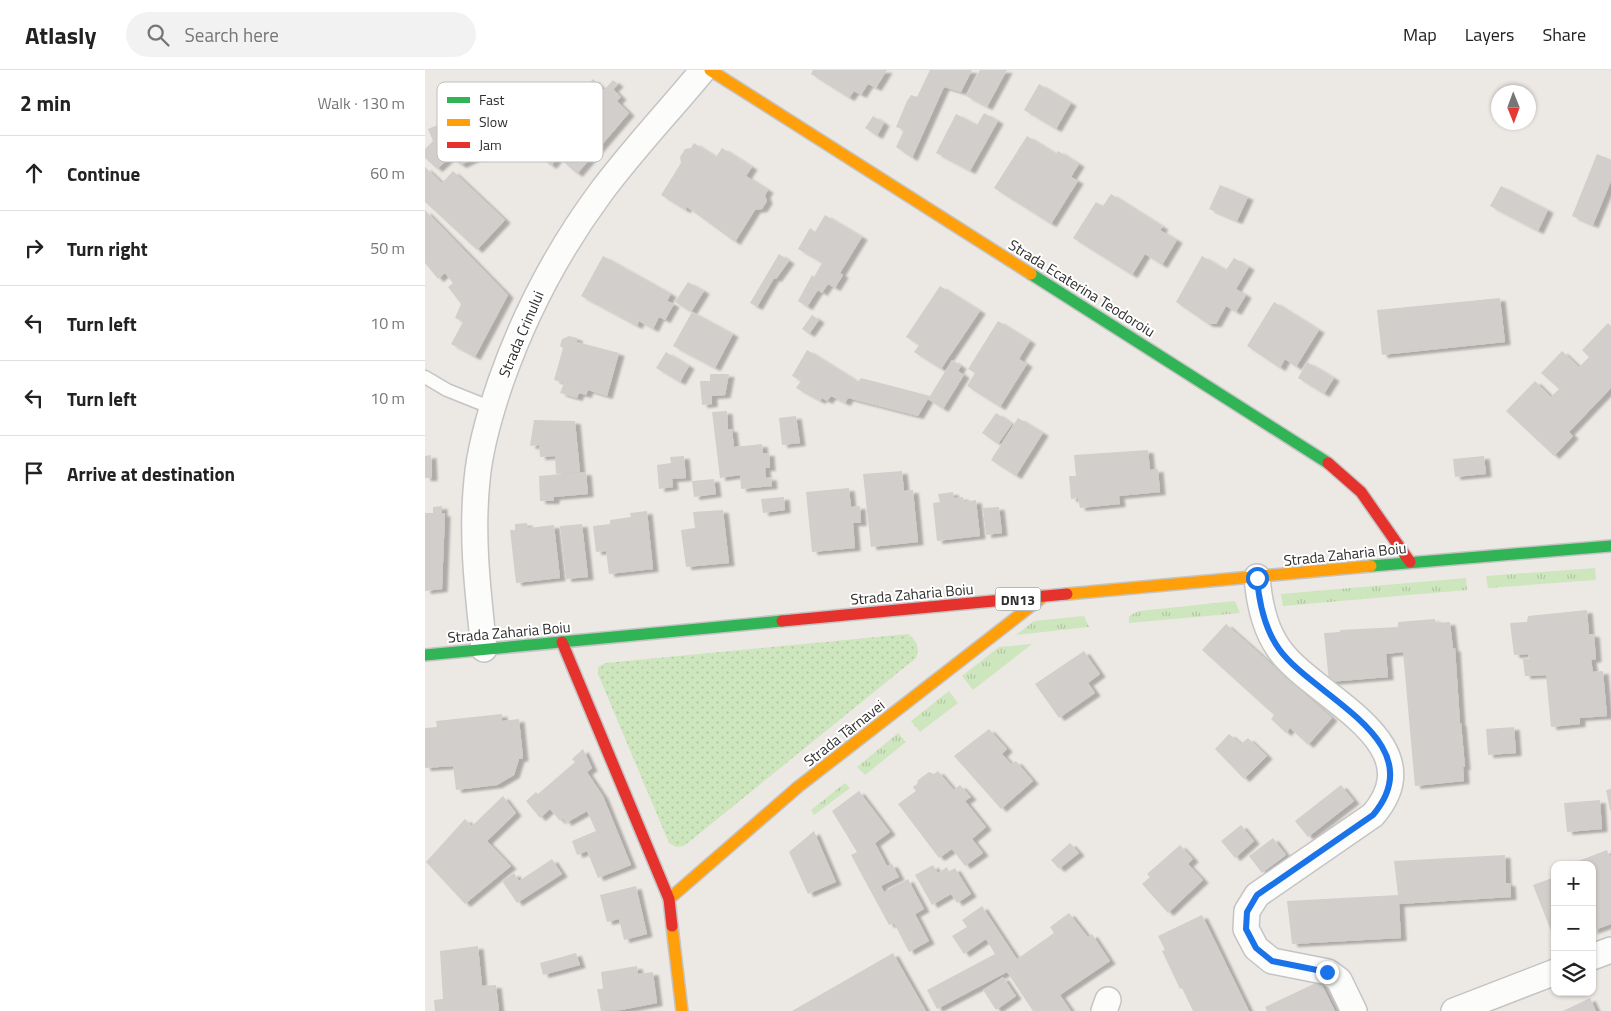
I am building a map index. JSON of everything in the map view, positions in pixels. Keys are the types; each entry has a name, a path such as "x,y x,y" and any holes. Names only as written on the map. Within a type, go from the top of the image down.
{"main road":[{"name":"Strada Ecaterina Teodoroiu","path":"710,70 1322,458 1361,492 1410,562"},
{"name":"Strada Zaharia Boiu","path":"425,655 1044,596 1257,578 1410,562 1611,546"},
{"name":"Strada Târnavei","path":"669,899 798,788 1044,596"},
{"path":"562,642 669,899 682,1011"}],"street":[{"name":"Strada Crinului","path":"484,649 475,565 474,517 477,478 492,408 512,350 533,302 562,249 602,190 703,70"},
{"path":"1257,578 1260,606 1279,650 1317,686 1361,719 1380,742 1388,764 1390,783 1384,801 1373,815 1257,895 1247,912 1246,929 1256,948 1272,961 1327,972 1339,980 1354,1011"},
{"path":"1596,956 1611,950"},
{"path":"1454,1011 1502,1003 1551,974"}],"lane":[{"path":"425,377 447,390 492,408"}],"green space":[{"path":"1595,568 1596,580 1488,588 1486,576"},
{"path":"1466,578 1467,590 1283,606 1281,594"},
{"path":"1235,601 1240,613 1129,623 1129,616 1139,611"},
{"path":"1084,616 1089,627 1016,635 1034,621"},
{"path":"908,634 917,645 916,658 684,846 676,847 669,843 598,674 598,667 605,663"},
{"path":"1032,644 973,690 962,676 999,647"},
{"path":"949,691 958,703 920,732 911,721"},
{"path":"898,733 906,742 865,775 857,767"},
{"path":"845,783 850,788 814,815 811,810"}],"building":[{"path":"813,70 887,70 876,88 868,84 861,95 854,91 849,98 811,74"},
{"path":"930,70 972,70 961,92 944,87 912,158 896,147 904,130 896,127 907,101 911,95 917,97"},
{"path":"980,70 1007,70 987,107 966,96"},
{"path":"613,80 618,84 613,89 621,97 617,101 629,113 603,144 603,89"},
{"path":"1039,84 1071,103 1056,129 1024,110"},
{"path":"984,113 998,121 970,171 936,153 956,114 977,125"},
{"path":"873,116 884,123 877,136 865,128"},
{"path":"437,125 437,162 445,162 437,169 425,158 425,149 433,141 428,129"},
{"path":"1027,136 1056,154 1058,151 1079,164 1071,177 1078,181 1051,224 994,188"},
{"path":"694,143 716,157 722,148 752,167 746,176 768,190 765,195 767,201 762,209 755,210 735,242 687,207 685,210 661,195 681,163 680,157 685,149 691,148"},
{"path":"1597,154 1611,160 1611,181 1593,225 1572,216"},
{"path":"564,162 587,162 577,174"},
{"path":"425,167 442,183 453,171 505,220 477,250 425,202"},
{"path":"1220,185 1248,197 1237,221 1209,209"},
{"path":"1501,186 1548,210 1538,231 1490,206"},
{"path":"1111,194 1163,227 1160,230 1177,240 1162,265 1145,254 1132,275 1073,238 1096,202 1103,206"},
{"path":"425,210 508,295 475,357 451,344 463,322 455,318 461,304 448,287 453,283 445,273 438,279 425,263"},
{"path":"825,215 862,237 840,273 843,275 835,288 828,284 822,293 818,290 807,307 798,301 812,275 814,277 822,263 798,249 810,228 815,232"},
{"path":"779,254 789,261 776,279 774,278 757,307 750,303"},
{"path":"603,256 671,294 667,301 674,304 665,320 659,317 653,329 639,321 637,326 581,296"},
{"path":"1202,256 1226,270 1234,258 1249,267 1236,289 1246,295 1236,312 1226,306 1216,324 1208,324 1176,302"},
{"path":"688,282 704,291 691,312 675,302"},
{"path":"940,286 980,311 941,369 914,352 919,345 906,337"},
{"path":"1500,298 1505,342 1382,355 1377,310"},
{"path":"1274,302 1319,330 1296,367 1285,359 1280,368 1247,346"},
{"path":"692,312 733,334 715,368 673,346"},
{"path":"812,315 819,320 809,334 802,329"},
{"path":"998,321 1030,341 1019,359 1027,364 1000,407 967,386 975,373 968,369"},
{"path":"1608,323 1611,326 1611,388 1569,432 1573,436 1554,456 1506,411 1535,381 1551,397 1559,389 1541,373 1562,351 1579,367 1589,357 1582,350"},
{"path":"569,336 577,338 577,342 619,353 607,396 588,390 586,395 579,393 577,398 560,393 564,383 554,380 563,348 560,346 562,339"},
{"path":"807,350 858,382 861,378 930,396 952,360 961,366 958,371 964,375 943,409 928,399 918,416 848,398 845,403 831,396 827,401 822,398 820,401 796,388 801,381 792,376"},
{"path":"666,352 689,366 680,382 656,368"},
{"path":"1307,362 1334,378 1324,394 1298,378"},
{"path":"710,374 729,374 725,395 712,396 712,404 702,405 700,381 710,381"},
{"path":"727,411 728,429 732,429 734,447 762,444 763,453 769,453 770,468 765,468 766,478 771,477 772,486 741,489 740,475 720,478 712,412"},
{"path":"996,413 1012,424 998,444 982,433"},
{"path":"796,416 800,443 782,445 779,418"},
{"path":"1018,418 1043,433 1016,476 991,460"},
{"path":"534,420 575,421 580,472 556,474 555,456 540,457 539,445 530,446"},
{"path":"1148,450 1150,470 1158,469 1160,492 1119,496 1120,504 1080,508 1078,498 1071,499 1069,476 1076,476 1074,455"},
{"path":"431,455 432,478 425,478 425,456"},
{"path":"684,456 686,478 672,479 673,487 659,489 657,465 671,463 670,457"},
{"path":"1484,456 1486,474 1455,477 1453,459"},
{"path":"902,471 904,491 913,490 918,542 871,547 863,474"},
{"path":"586,472 588,494 554,497 554,501 540,501 539,476"},
{"path":"714,479 716,494 694,497 692,481"},
{"path":"849,488 851,507 860,506 861,523 853,523 855,548 812,552 806,492"},
{"path":"953,492 954,498 963,497 964,502 976,500 980,536 937,541 933,503 940,502 938,494"},
{"path":"784,497 785,510 763,513 761,499"},
{"path":"442,506 442,514 445,513 442,589 425,591 425,513 433,513 433,507"},
{"path":"999,507 1002,533 986,535 983,508"},
{"path":"723,510 729,563 686,567 681,530 695,528 693,512"},
{"path":"647,511 653,569 609,574 606,551 596,552 593,526 610,524 610,520 631,517 630,513"},
{"path":"527,523 528,528 554,525 560,578 516,583 510,530 515,530 515,524"},
{"path":"582,524 588,577 566,579 560,526"},
{"path":"1587,610 1589,634 1594,634 1596,659 1591,660 1593,672 1603,671 1607,716 1580,718 1580,724 1551,727 1546,675 1525,676 1523,659 1529,659 1528,654 1514,655 1510,623 1527,622 1528,616"},
{"path":"1435,619 1435,623 1450,622 1453,649 1455,648 1465,767 1463,767 1464,781 1415,786 1403,652 1386,654 1388,677 1329,682 1324,633 1340,632 1340,630 1398,627 1398,622"},
{"path":"1226,624 1332,718 1308,745 1290,728 1286,733 1271,719 1274,715 1202,650"},
{"path":"1084,651 1100,674 1088,683 1095,693 1059,718 1035,684"},
{"path":"502,714 502,721 519,719 523,758 519,759 514,775 497,785 456,790 453,766 425,768 425,728 437,727 436,721"},
{"path":"1514,727 1516,753 1488,755 1486,729"},
{"path":"989,729 1007,749 1002,754 1011,764 1016,761 1033,781 1001,809 954,756"},
{"path":"1229,734 1241,744 1248,738 1267,756 1244,779 1215,749"},
{"path":"583,749 592,768 587,772 603,796 631,865 598,878 587,851 577,855 572,841 596,831 587,811 566,823 563,818 560,821 550,809 540,818 526,801 536,792 538,794 575,762 572,759"},
{"path":"938,771 954,790 960,785 971,797 965,801 986,827 972,839 983,853 965,866 952,849 939,858 898,804 916,791 913,787 917,784 918,780 929,772 934,774"},
{"path":"1341,785 1354,801 1308,837 1295,821"},
{"path":"1611,789 1611,810 1610,810 1606,790"},
{"path":"859,791 890,832 875,843 887,866 892,864 899,877 881,886 884,892 908,879 924,909 915,914 929,941 909,952 894,923 889,925 851,855 857,852 832,811"},
{"path":"503,796 516,813 487,841 511,866 465,904 426,862 465,819 472,826"},
{"path":"1600,800 1602,829 1567,832 1564,803"},
{"path":"1241,825 1254,841 1235,858 1221,841"},
{"path":"814,831 836,882 808,894 789,852"},
{"path":"1273,838 1286,855 1262,873 1249,856"},
{"path":"1070,843 1079,853 1059,869 1051,860"},
{"path":"1180,845 1193,859 1188,864 1203,880 1168,913 1142,884 1150,877 1147,874"},
{"path":"1607,850 1609,856 1611,855 1611,924 1596,930 1596,861 1578,861"},
{"path":"1505,855 1506,883 1510,883 1511,897 1399,904 1401,938 1292,944 1287,901 1398,895 1394,861"},
{"path":"552,859 562,874 517,903 502,881 514,873 519,881"},
{"path":"933,865 938,873 947,867 949,872 955,868 971,894 957,903 951,894 932,905 915,875"},
{"path":"1551,878 1551,931 1533,885"},
{"path":"636,886 647,934 624,940 619,919 607,922 600,895"},
{"path":"982,906 1017,959 1054,933 1050,927 1069,913 1088,937 1092,934 1110,961 1060,995 1071,1011 1033,1011 1007,972 937,1009 927,990 995,954 986,939 964,954 952,936 967,927 962,920"},
{"path":"1202,915 1249,1011 1193,1011 1182,988 1180,989 1162,951 1165,950 1158,936"},
{"path":"478,946 482,986 496,985 499,1011 435,1011 434,1000 443,999 440,951"},
{"path":"576,953 580,965 543,975 540,963"},
{"path":"893,953 926,1011 792,1011"},
{"path":"637,966 638,974 653,972 657,1003 621,1010 601,1011 597,989 603,989 601,972"},
{"path":"1003,977 1016,996 996,1010 983,990"},
{"path":"1320,981 1335,1011 1267,1011 1265,1007"},
{"path":"1590,998 1596,1011 1563,1011"}],"traffic: fast":[{"path":"1031,274 1328,463"},
{"path":"1371,566 1611,546"},
{"path":"425,655 782,621"}],"traffic: slow":[{"path":"710,70 1031,274"},
{"path":"1067,594 1371,566"},
{"path":"669,899 798,787 1044,596"},
{"path":"672,926 682,1011"}],"traffic: jam":[{"path":"1328,463 1361,492 1410,562"},
{"path":"782,621 1067,594"},
{"path":"562,642 669,899 672,926"}],"route":[{"path":"1257,578 1260,606 1268,629 1279,650 1317,686 1361,719 1380,742 1388,764 1390,783 1384,801 1373,815 1257,895 1247,912 1246,929 1256,948 1272,961 1327,972"}]}
